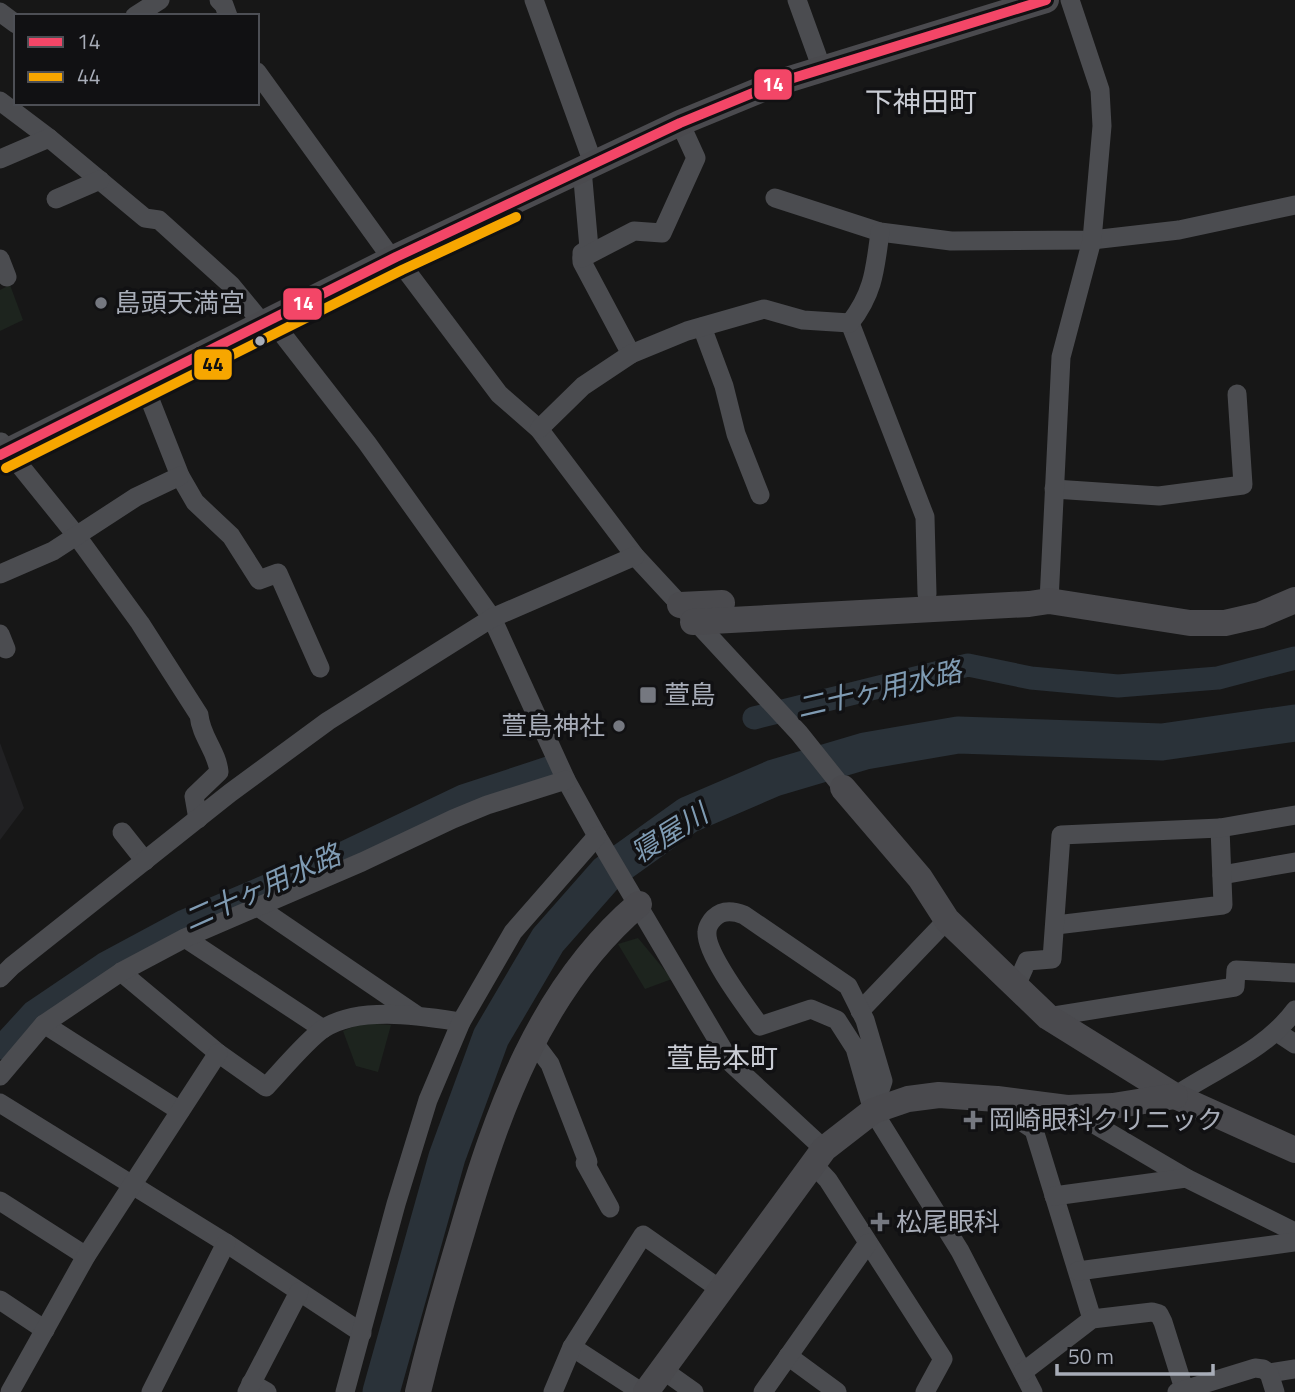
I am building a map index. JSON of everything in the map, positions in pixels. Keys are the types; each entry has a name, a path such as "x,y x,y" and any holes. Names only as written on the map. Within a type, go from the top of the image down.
{"street":[{"path":"534,0 588,166 589,248 582,253 582,258 631,354"},
{"path":"797,0 822,69"},
{"path":"198,819 194,796 217,777 219,772 217,760 200,729 199,715 140,623 76,536 2,449 396,257 680,123 778,83 1046,0"},
{"path":"1049,601 1061,357 1093,240 1102,126 1100,90 1070,0"},
{"path":"259,75 387,252 396,257 499,394 539,429 635,556 787,721 920,878 947,920 1048,1017 1175,1096 1295,1150"},
{"path":"0,101 145,218 159,219 231,285 263,324 280,331 343,412 492,618 566,780 731,1063 819,1157 828,1181 943,1359 925,1392"},
{"path":"582,258 634,230 662,233 696,158 680,123"},
{"path":"0,159 49,138"},
{"path":"56,199 100,180"},
{"path":"775,198 880,232 951,241 1093,240 1179,230 1295,205"},
{"path":"850,323 864,305 873,282 880,232"},
{"path":"539,429 583,386 631,354 702,327 764,309 803,320 850,323"},
{"path":"850,323 925,517 927,594"},
{"path":"702,327 724,386 736,434 760,495"},
{"path":"143,382 180,476 195,502 231,536 259,580 278,573 320,668"},
{"path":"1054,489 1159,496 1243,485 1237,394"},
{"path":"0,574 53,551 136,497 180,476"},
{"path":"0,978 230,793 328,721 492,618 635,556"},
{"path":"687,613 927,594 1031,589 1049,601"},
{"path":"687,613 1029,604 1049,601 1190,623 1225,623 1260,615 1295,600"},
{"path":"217,777 230,793"},
{"path":"0,1076 44,1024 121,972 186,938 362,862 453,819 566,780"},
{"path":"1016,986 1027,961 1052,959 1061,835 1220,828 1295,815"},
{"path":"1056,925 1223,905 1220,828"},
{"path":"122,832 145,861"},
{"path":"345,1392 396,1204 428,1100 461,1022 513,932 597,836"},
{"path":"1222,875 1295,862"},
{"path":"418,1392 485,1152 532,1040 563,990 611,927 639,904"},
{"path":"258,907 416,1015"},
{"path":"873,1111 883,1081 860,1011 848,986 782,932 732,911 718,914 707,933 709,946 734,991 760,1026 811,1009 837,1020 855,1048 873,1111 960,1251 1032,1391"},
{"path":"860,1011 947,920"},
{"path":"186,938 323,1029"},
{"path":"1048,1017 1235,988 1236,970 1295,973"},
{"path":"121,972 218,1053 266,1087 323,1029 364,1016 416,1015 461,1022"},
{"path":"646,1392 819,1157 873,1111 908,1099 939,1095 1055,1107 1113,1106 1175,1096 1229,1065 1277,1032 1295,1010"},
{"path":"44,1024 180,1111"},
{"path":"1277,1032 1295,1044"},
{"path":"532,1040 550,1064 588,1162 585,1163 610,1208"},
{"path":"10,1392 86,1256 218,1053"},
{"path":"998,1099 1006,1111 1034,1130 1092,1319"},
{"path":"0,1103 226,1243 362,1333"},
{"path":"1034,1130 1055,1107"},
{"path":"1055,1107 1186,1178 1295,1232"},
{"path":"1054,1196 1186,1178"},
{"path":"0,1201 86,1256"},
{"path":"553,1392 572,1347 643,1235 722,1290"},
{"path":"1078,1271 1295,1242"},
{"path":"151,1392 226,1243"},
{"path":"763,1392 868,1243"},
{"path":"255,1389 299,1292"},
{"path":"0,1300 45,1330"},
{"path":"1023,1372 1092,1319 1152,1312 1159,1314 1182,1391 1255,1368 1263,1368 1272,1382 1295,1368"},
{"path":"572,1347 641,1392"},
{"path":"788,1356 837,1392"},
{"path":"663,1370 694,1392"}],"shaded area":[{"path":"10,285 23,320 0,331 0,290"},
{"path":"0,743 24,808 0,840"},
{"path":"638,938 672,979 645,989 618,944"},
{"path":"362,1023 391,1025 378,1072 356,1066 343,1031"}],"waterway":[{"name":"二十ヶ用水路","path":"754,718 968,665 1031,678 1118,686 1218,678 1295,658"},
{"name":"寝屋川","path":"381,1392 447,1157 491,1037 548,940 607,873 688,815 774,778 865,751 958,735 1162,742 1295,723"},
{"name":"二十ヶ用水路","path":"0,1048 33,1012 104,964 184,921 335,857 463,796 548,768"}],"transit line":[{"name":"14","path":"0,455 396,257 680,123 777,83 1046,0"},
{"name":"44","path":"6,468 402,270 516,217"}],"place":[{"name":"島頭天満宮","path":"101,303"},
{"name":"萱島","path":"648,695"},
{"name":"萱島神社","path":"619,726"},
{"name":"岡崎眼科クリニック","path":"973,1120"},
{"name":"松尾眼科","path":"880,1222"}],"district":[{"name":"下神田町","path":"921,102"},
{"name":"萱島本町","path":"722,1058"}]}
